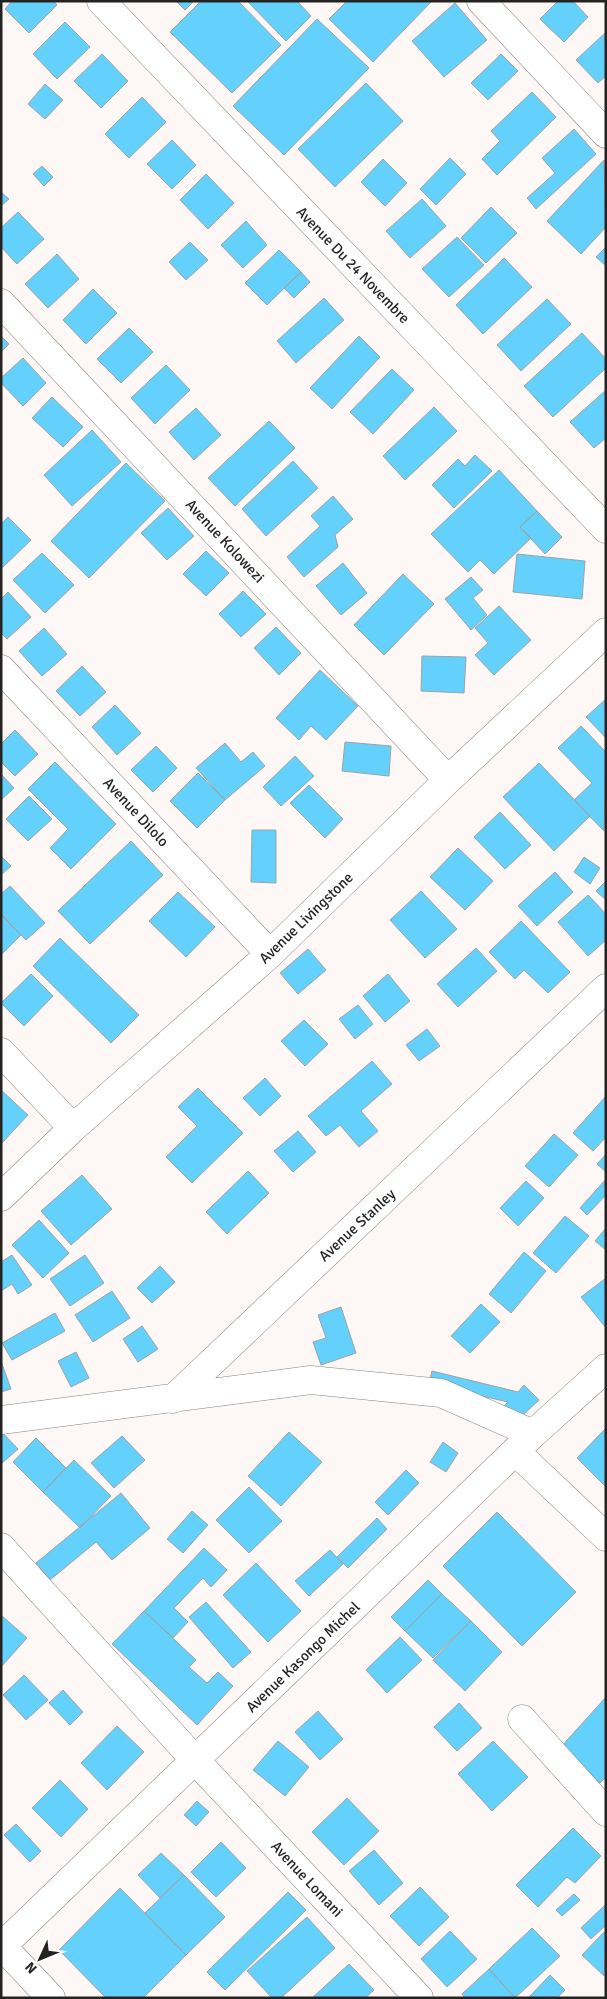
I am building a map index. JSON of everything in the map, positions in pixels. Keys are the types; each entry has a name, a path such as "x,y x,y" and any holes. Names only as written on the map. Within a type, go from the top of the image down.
{"street":[{"name":"Avenue Du 24 Novembre","path":"101,1 606,529"},
{"path":"481,1 606,134"},
{"name":"Avenue Kolowezi","path":"1,302 448,780"},
{"name":"Avenue Livingstone","path":"1,1197 73,1128 270,954 448,780 606,632"},
{"name":"Avenue Dilolo","path":"1,669 270,954"},
{"name":"Avenue Stanley","path":"173,1398 606,988"},
{"path":"1,1052 73,1128"},
{"name":"Avenue Kasongo Michel","path":"2,1946 524,1443 606,1368"},
{"path":"1,1420 311,1380 441,1393 524,1443 606,1537"},
{"name":"Avenue Lomani","path":"1,1547 195,1760 419,1998"},
{"path":"522,1719 606,1812"},
{"path":"2,1946 51,1998"}],"building":[{"path":"12,1 54,1 57,5 29,33 5,9"},
{"path":"176,1 194,1 185,10"},
{"path":"201,1 238,1 281,45 232,93 170,32"},
{"path":"247,1 297,1 311,16 286,41"},
{"path":"347,1 432,1 373,62 329,19"},
{"path":"558,1 573,1 588,17 564,42 540,19"},
{"path":"455,3 487,40 444,77 412,41"},
{"path":"317,19 369,68 284,155 233,106"},
{"path":"65,22 90,47 57,79 33,54"},
{"path":"606,32 606,76 598,83 576,60"},
{"path":"102,54 128,81 101,108 74,81"},
{"path":"501,54 518,71 488,100 471,83"},
{"path":"366,83 403,121 335,187 298,149"},
{"path":"45,84 63,100 45,119 28,104"},
{"path":"532,92 556,117 497,175 482,159 500,141 491,131"},
{"path":"142,97 166,122 129,158 105,134"},
{"path":"574,129 596,154 536,209 527,198 555,173 542,158"},
{"path":"172,140 196,165 172,189 147,164"},
{"path":"450,158 466,174 436,205 420,189"},
{"path":"383,159 407,183 385,206 361,182"},
{"path":"604,160 606,227 581,254 547,221"},
{"path":"42,166 53,177 44,186 33,174"},
{"path":"206,174 234,203 208,229 180,200"},
{"path":"1,192 9,199 1,206"},
{"path":"422,199 446,226 410,258 386,231"},
{"path":"491,207 517,233 486,263 461,238"},
{"path":"18,212 44,239 17,264 1,247 1,228"},
{"path":"246,221 267,245 243,268 221,245"},
{"path":"457,237 484,265 449,297 422,269"},
{"path":"190,242 208,260 186,280 169,262"},
{"path":"606,247 606,266 596,257"},
{"path":"279,250 301,272 267,305 245,283"},
{"path":"57,254 79,279 48,308 25,284"},
{"path":"504,258 532,287 483,334 456,305"},
{"path":"301,272 310,282 294,298 284,288"},
{"path":"93,289 117,313 86,344 63,320"},
{"path":"324,298 344,320 296,363 277,341"},
{"path":"547,299 571,324 521,371 497,345"},
{"path":"129,328 153,352 121,383 97,359"},
{"path":"582,333 606,359 606,368 553,417 524,386"},
{"path":"1,336 9,344 1,352"},
{"path":"359,336 380,357 332,409 310,388"},
{"path":"23,358 46,383 23,406 1,383 1,378"},
{"path":"166,365 190,390 155,424 131,398"},
{"path":"392,369 414,390 373,434 350,412"},
{"path":"606,390 606,438 594,448 570,422"},
{"path":"52,397 83,427 63,447 32,418"},
{"path":"434,407 457,431 405,480 383,456"},
{"path":"196,408 221,435 194,460 169,432"},
{"path":"269,421 295,448 235,506 208,478"},
{"path":"92,430 121,462 72,506 44,475"},
{"path":"475,455 492,471 454,508 432,485 458,459 465,466"},
{"path":"293,461 318,488 266,536 242,509"},
{"path":"126,463 165,501 89,578 51,541"},
{"path":"499,470 537,511 520,527 531,538 494,574 480,560 468,572 431,534"},
{"path":"333,496 353,519 335,535 338,547 304,577 287,557 320,526 311,516"},
{"path":"168,508 194,536 167,560 141,533"},
{"path":"537,511 562,537 545,554 520,527"},
{"path":"8,517 31,540 1,569 1,524"},
{"path":"206,551 229,573 206,596 183,574"},
{"path":"42,553 74,585 45,613 13,580"},
{"path":"517,554 585,561 582,599 513,592"},
{"path":"343,563 367,593 341,615 316,586"},
{"path":"403,574 434,604 384,655 354,625"},
{"path":"471,577 483,590 473,598 487,615 471,630 445,599"},
{"path":"243,591 266,614 241,637 219,614"},
{"path":"8,592 31,617 7,639 1,633 1,599"},
{"path":"499,606 531,640 494,675 475,655 488,643 475,628"},
{"path":"276,627 301,653 279,675 254,648"},
{"path":"44,628 67,654 42,676 19,651"},
{"path":"422,656 466,657 464,693 421,691"},
{"path":"82,666 106,692 80,716 56,691"},
{"path":"320,670 358,706 326,740 311,726 299,740 276,718"},
{"path":"606,699 606,738 586,717"},
{"path":"115,705 141,733 117,755 92,727"},
{"path":"581,726 606,752 604,831 574,800 592,783 558,748"},
{"path":"15,730 38,754 15,776 1,762 1,744"},
{"path":"345,742 391,746 389,776 342,771"},
{"path":"225,743 241,762 253,752 265,766 225,800 196,768"},
{"path":"156,746 177,768 153,792 131,770"},
{"path":"295,756 314,776 281,806 263,787"},
{"path":"55,762 116,824 71,869 50,848 68,829 28,789"},
{"path":"539,763 590,816 554,851 503,797"},
{"path":"198,773 225,800 197,828 170,801"},
{"path":"1,774 14,788 1,800"},
{"path":"309,785 343,819 325,838 290,803"},
{"path":"29,796 52,819 28,841 6,819"},
{"path":"500,812 531,845 505,869 474,837"},
{"path":"252,830 276,830 276,883 251,882"},
{"path":"131,841 163,875 90,944 58,911"},
{"path":"458,848 493,881 465,910 430,877"},
{"path":"1,856 11,866 1,875"},
{"path":"584,857 600,868 590,884 574,872"},
{"path":"555,872 573,892 537,926 518,906"},
{"path":"606,881 606,900 596,891"},
{"path":"10,886 45,923 26,940 1,914 1,894"},
{"path":"421,891 457,929 425,958 390,920"},
{"path":"178,892 215,927 186,957 149,921"},
{"path":"588,895 606,914 606,940 588,956 558,922"},
{"path":"1,915 21,935 1,955"},
{"path":"521,921 570,972 548,993 524,970 515,979 489,952"},
{"path":"60,938 139,1015 111,1043 33,966"},
{"path":"476,948 497,971 458,1007 437,984"},
{"path":"308,949 326,970 298,994 280,973"},
{"path":"31,974 53,996 24,1026 1,1003"},
{"path":"388,974 410,1001 385,1022 363,996"},
{"path":"358,1005 373,1024 355,1039 339,1019"},
{"path":"304,1020 328,1044 305,1066 281,1041"},
{"path":"427,1029 440,1046 419,1061 406,1045"},
{"path":"372,1061 392,1084 361,1111 378,1131 359,1147 340,1125 326,1136 308,1116"},
{"path":"265,1078 281,1096 260,1116 243,1098"},
{"path":"198,1088 243,1133 192,1183 166,1157 197,1126 178,1107"},
{"path":"1,1090 28,1115 2,1143 1,1142"},
{"path":"606,1096 606,1137 593,1151 573,1133"},
{"path":"298,1131 316,1152 293,1172 274,1151"},
{"path":"554,1134 578,1155 549,1187 525,1166"},
{"path":"606,1154 606,1172 597,1164"},
{"path":"248,1171 269,1193 227,1234 206,1212"},
{"path":"82,1175 112,1209 71,1245 41,1211"},
{"path":"606,1179 606,1195 587,1215 580,1208"},
{"path":"526,1181 544,1198 518,1226 500,1208"},
{"path":"565,1216 589,1236 556,1273 533,1253"},
{"path":"39,1220 69,1253 43,1278 12,1245"},
{"path":"606,1228 606,1250 595,1241"},
{"path":"524,1252 546,1271 511,1313 489,1294"},
{"path":"12,1255 32,1285 18,1294 12,1284 1,1291 1,1262"},
{"path":"85,1255 104,1283 70,1306 50,1279"},
{"path":"160,1266 175,1282 152,1303 137,1288"},
{"path":"606,1278 606,1328 581,1297"},
{"path":"112,1291 130,1318 93,1342 75,1315"},
{"path":"481,1304 500,1322 470,1353 451,1336"},
{"path":"341,1307 356,1353 321,1365 313,1342 326,1338 318,1315"},
{"path":"55,1313 65,1331 12,1360 2,1343"},
{"path":"142,1326 158,1349 138,1362 123,1339"},
{"path":"76,1352 89,1378 71,1387 58,1361"},
{"path":"1,1361 11,1389 1,1392"},
{"path":"432,1371 518,1392 524,1385 539,1400 523,1415 504,1406 508,1402 429,1384"},
{"path":"606,1428 606,1487 577,1458"},
{"path":"1,1431 18,1449 1,1464"},
{"path":"289,1432 322,1462 281,1506 248,1476"},
{"path":"122,1436 145,1460 114,1488 91,1463"},
{"path":"36,1438 66,1468 43,1492 13,1462"},
{"path":"443,1442 458,1453 446,1472 430,1462"},
{"path":"74,1460 111,1496 80,1528 43,1492"},
{"path":"406,1470 419,1483 388,1515 375,1502"},
{"path":"249,1487 282,1521 249,1553 216,1520"},
{"path":"121,1493 150,1528 112,1560 96,1542 50,1580 36,1563"},
{"path":"192,1511 208,1525 183,1553 167,1539"},
{"path":"497,1512 576,1592 522,1646 443,1566"},
{"path":"377,1518 387,1529 348,1568 337,1557"},
{"path":"204,1548 227,1570 211,1587 203,1578 174,1608 188,1622 173,1638 144,1611"},
{"path":"330,1550 343,1564 309,1596 295,1581"},
{"path":"256,1563 301,1611 268,1642 223,1595"},
{"path":"428,1580 442,1594 405,1631 391,1617"},
{"path":"442,1594 471,1621 433,1658 405,1631"},
{"path":"206,1602 251,1652 233,1668 189,1617"},
{"path":"144,1611 196,1660 189,1667 207,1683 218,1672 233,1686 197,1725 112,1644"},
{"path":"1,1615 27,1638 1,1667"},
{"path":"471,1621 502,1652 465,1691 433,1660"},
{"path":"400,1637 422,1660 387,1693 366,1670"},
{"path":"24,1675 48,1700 26,1720 3,1695"},
{"path":"63,1690 83,1712 70,1725 49,1703"},
{"path":"606,1697 606,1777 600,1783 560,1748"},
{"path":"459,1703 482,1728 457,1751 434,1727"},
{"path":"318,1711 343,1739 320,1760 295,1732"},
{"path":"117,1726 144,1752 107,1790 81,1763"},
{"path":"278,1741 309,1767 285,1796 253,1770"},
{"path":"493,1741 528,1777 492,1811 458,1774"},
{"path":"60,1780 88,1809 61,1837 32,1808"},
{"path":"347,1798 379,1831 344,1865 312,1832"},
{"path":"197,1801 209,1812 196,1826 184,1815"},
{"path":"16,1824 41,1851 30,1862 4,1835"},
{"path":"573,1828 601,1856 575,1883 567,1877 538,1907 516,1885"},
{"path":"221,1842 246,1868 216,1897 191,1872"},
{"path":"374,1850 403,1883 379,1905 349,1871"},
{"path":"161,1853 184,1875 160,1898 138,1875"},
{"path":"184,1875 225,1917 186,1955 145,1913"},
{"path":"420,1887 449,1917 419,1946 390,1916"},
{"path":"120,1888 186,1955 143,1998 106,1998 59,1950"},
{"path":"288,1892 306,1910 225,1990 207,1972"},
{"path":"574,1894 580,1900 562,1916 556,1910"},
{"path":"606,1904 606,1925 591,1939 581,1928"},
{"path":"307,1917 335,1948 281,1998 272,1998 247,1971"},
{"path":"532,1928 560,1956 515,1998 489,1969"},
{"path":"450,1931 477,1959 447,1987 421,1959"},
{"path":"604,1932 606,1934 604,1976 582,1955"},
{"path":"349,1964 374,1990 365,1998 312,1998"},
{"path":"489,1969 515,1998 465,1998 462,1994"},
{"path":"550,1975 565,1990 557,1998 528,1998"}]}
